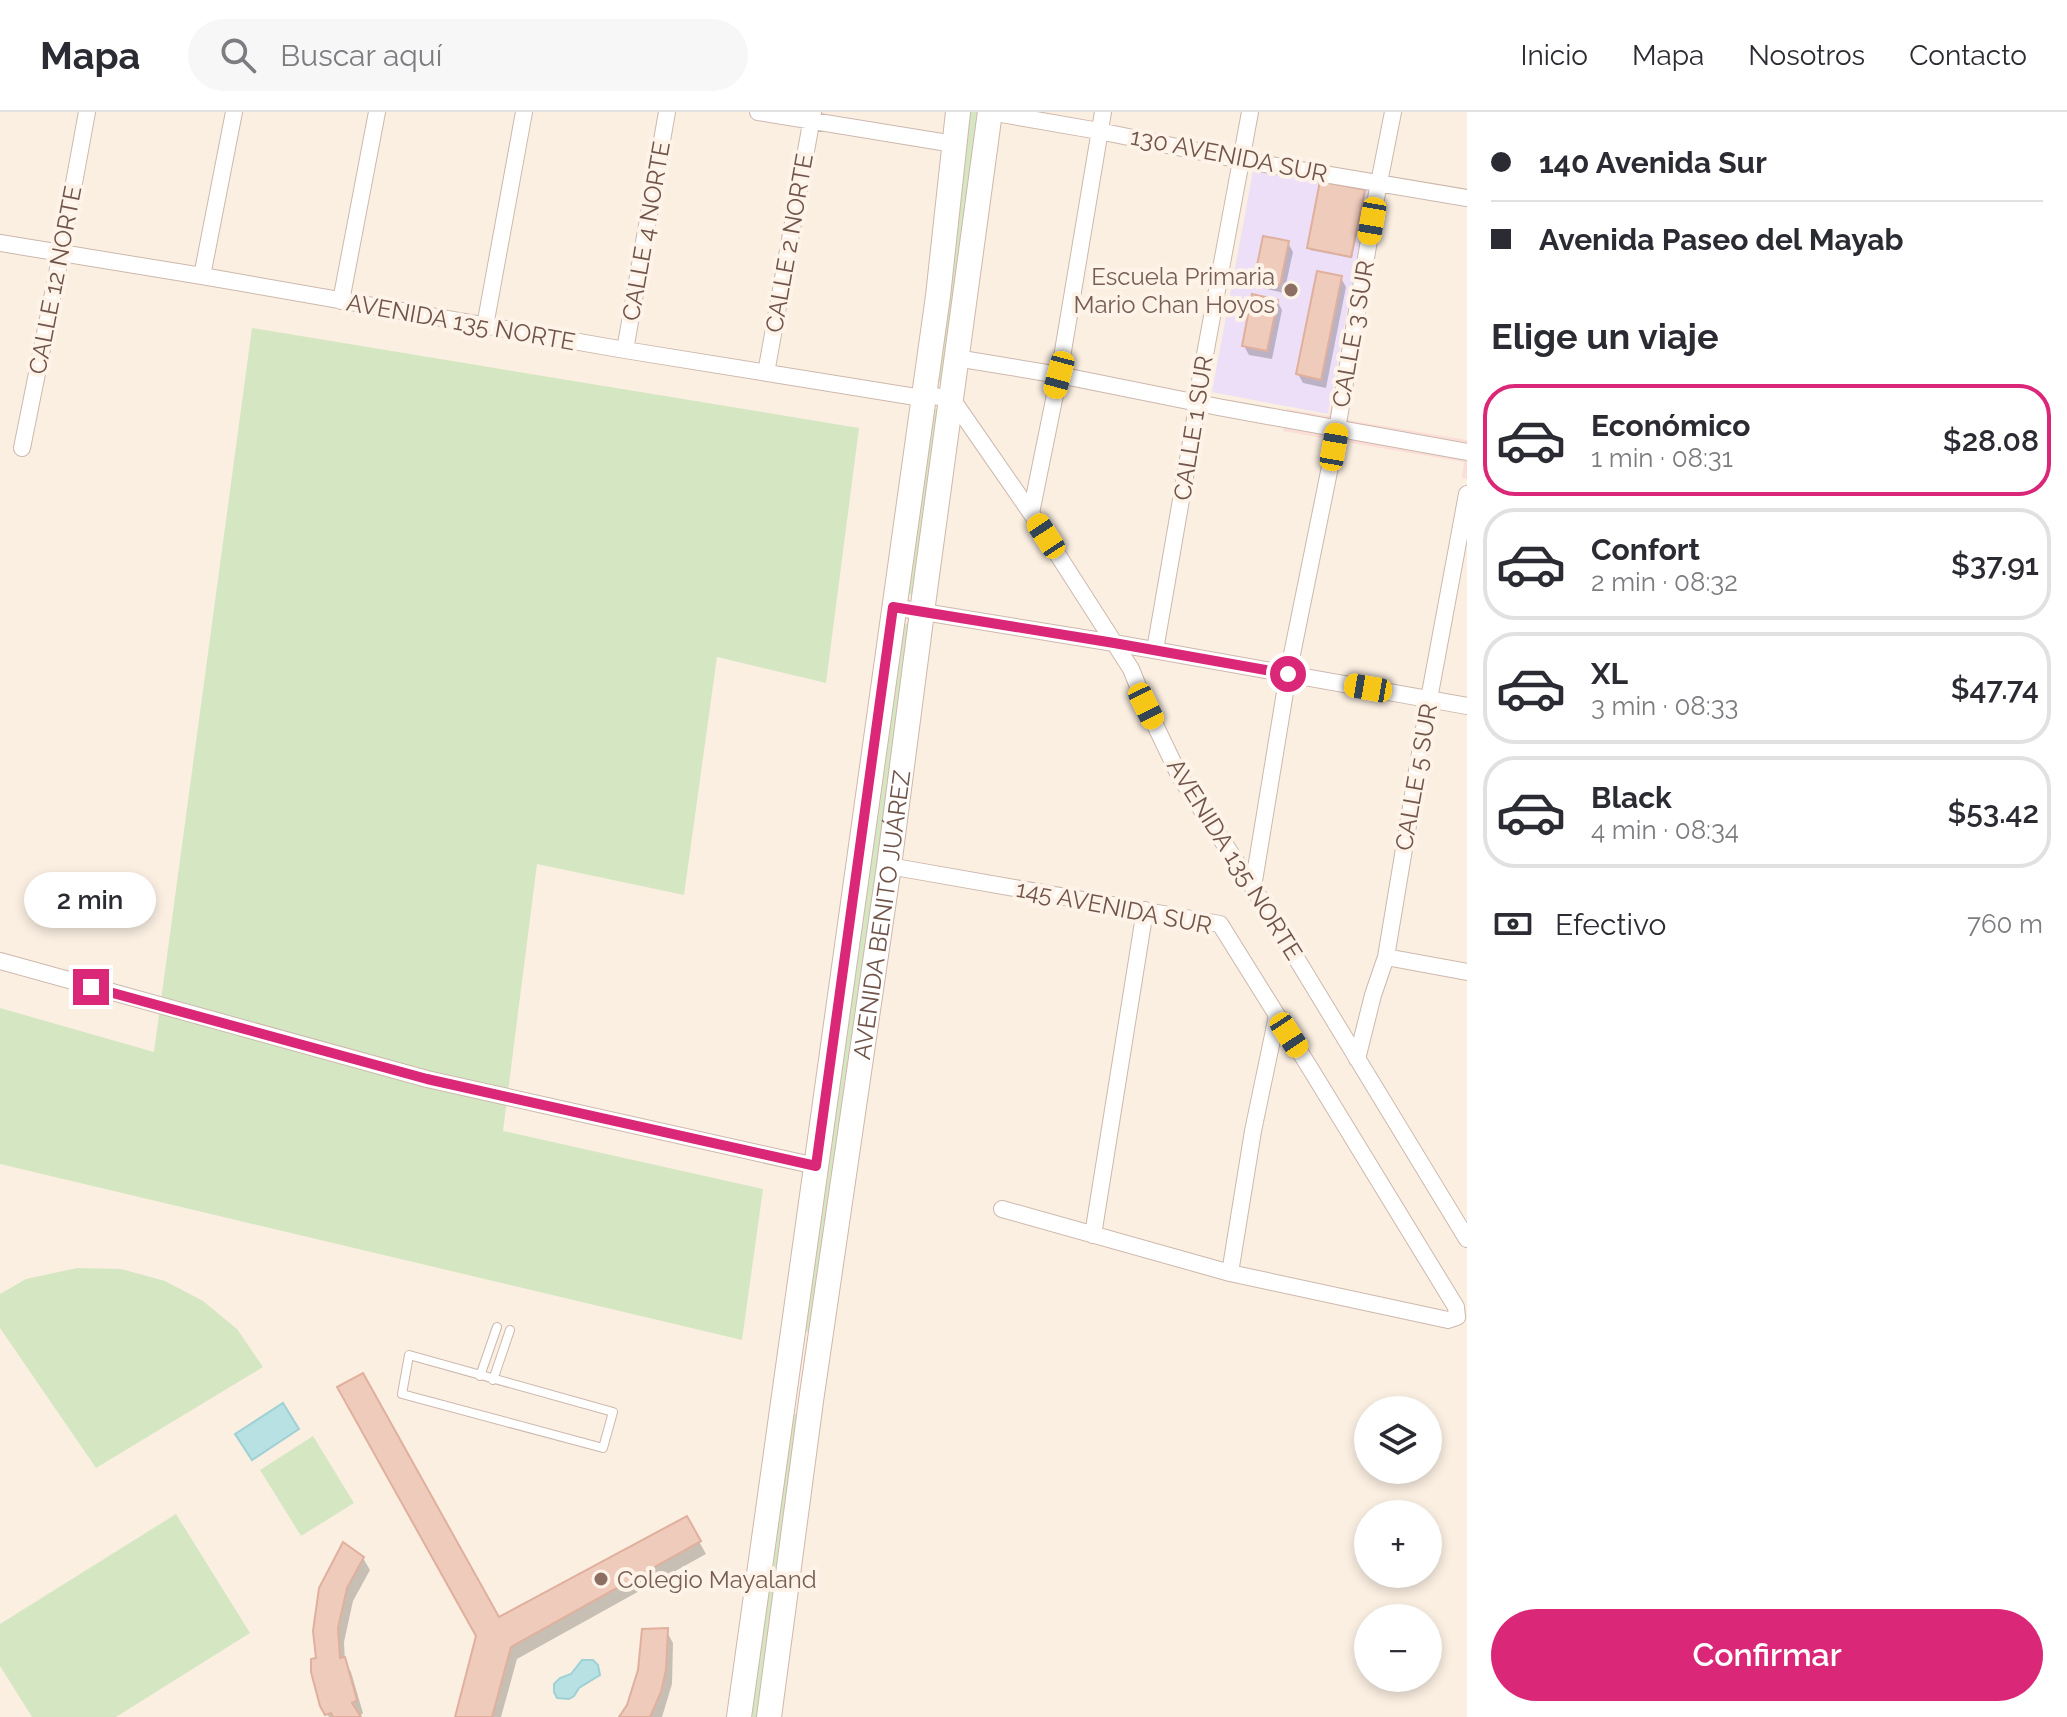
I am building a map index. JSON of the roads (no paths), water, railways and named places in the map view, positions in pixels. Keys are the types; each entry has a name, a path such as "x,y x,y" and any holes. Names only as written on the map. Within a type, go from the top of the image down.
{"main road":[{"name":"AVENIDA BENITO JUÁREZ","path":"739,1717 938,296 958,112"},
{"name":"AVENIDA BENITO JUÁREZ","path":"769,1717 811,1401 889,866 990,112"}],"street":[{"name":"CALLE 12 NORTE","path":"22,448 87,112"},
{"path":"202,276 234,112"},
{"path":"341,301 377,112"},
{"path":"485,326 524,112"},
{"name":"CALLE 4 NORTE","path":"625,350 667,112"},
{"path":"758,112 812,116 954,144"},
{"name":"130 AVENIDA SUR","path":"990,112 1241,160 1467,198"},
{"path":"1031,513 1059,375 1103,112"},
{"name":"CALLE 1 SUR","path":"1155,650 1250,112"},
{"name":"CALLE 3 SUR","path":"1253,887 1288,674 1337,428 1393,112"},
{"name":"CALLE 2 NORTE","path":"766,373 812,116"},
{"name":"AVENIDA 135 NORTE","path":"0,243 625,350 922,398 952,399 1031,513 1131,669 1180,777 1253,887 1467,1239"},
{"path":"956,358 1467,452"},
{"name":"CALLE 5 SUR","path":"1357,1059 1386,957 1467,494"},
{"path":"893,607 1467,706"},
{"name":"145 AVENIDA SUR","path":"889,866 1220,924 1456,1307 1457,1317 1448,1320 1230,1273"},
{"path":"1093,1235 1145,910"},
{"path":"1386,957 1467,972"},
{"path":"0,961 427,1079 816,1166"},
{"path":"1002,1209 1230,1273 1253,1131 1277,1016"}],"lane":[{"path":"480,1376 497,1327"},
{"path":"493,1380 510,1330"},
{"path":"409,1355 480,1376 613,1412 603,1448 402,1394 409,1355"}],"water":[{"path":"283,1403 299,1429 252,1460 235,1434"},
{"path":"582,1660 593,1660 598,1665 600,1675 579,1688 569,1699 557,1698 554,1684 571,1674"}],"place":[{"name":"Escuela Primaria Mario Chan Hoyos","path":"1291,290"},
{"name":"Colegio Mayaland","path":"601,1579"}]}
